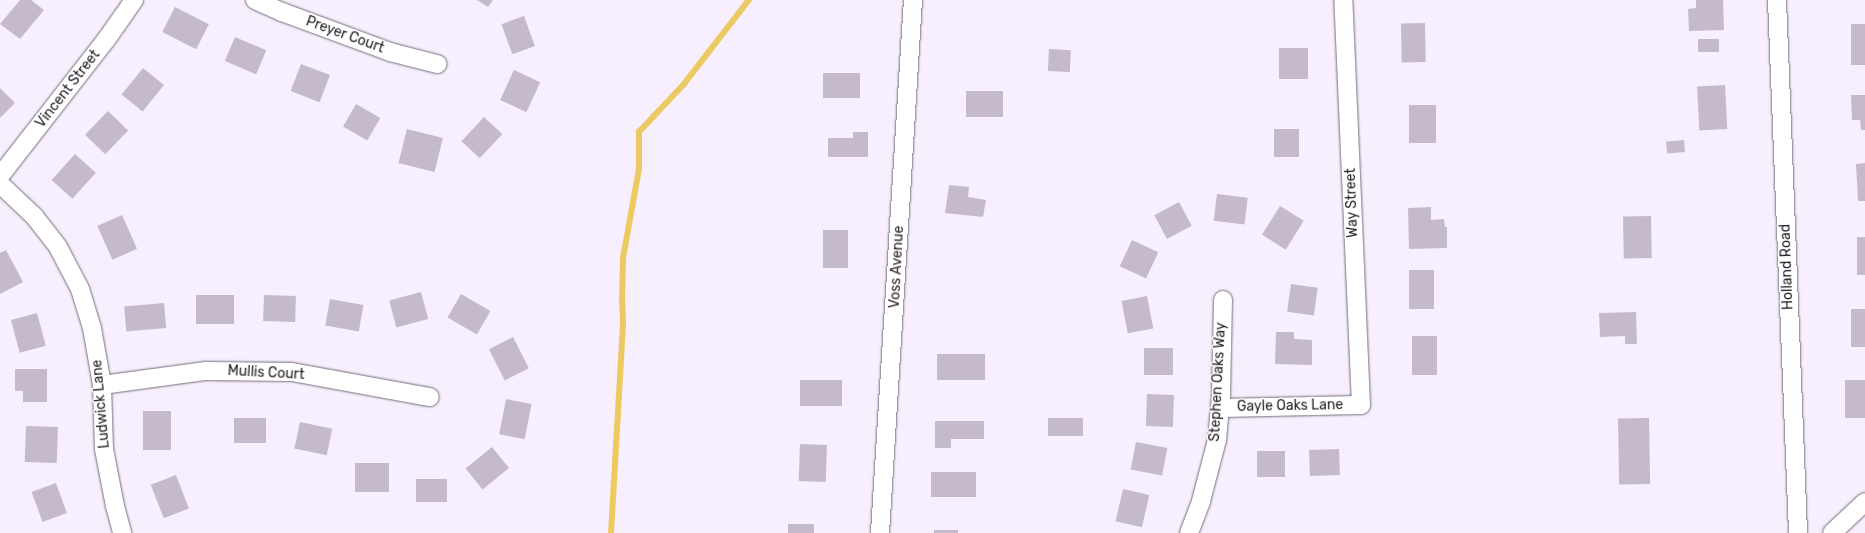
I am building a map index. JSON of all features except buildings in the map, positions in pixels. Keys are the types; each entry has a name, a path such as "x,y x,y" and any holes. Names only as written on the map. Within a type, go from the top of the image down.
{"street":[{"name":"Vincent Street","path":"0,176 106,40 134,0"},
{"name":"Preyer Court","path":"255,0 282,12 390,52 437,64"},
{"name":"Voss Avenue","path":"880,533 913,0"},
{"name":"Way Street","path":"1343,0 1360,405"},
{"name":"Holland Road","path":"1776,0 1798,533"},
{"name":"Ludwick Lane","path":"0,184 38,222 58,247 80,289 92,328 102,385 104,449 122,533"},
{"name":"Stephen Oaks Way","path":"1189,533 1201,501 1217,440 1220,408 1223,300"},
{"name":"Mullis Court","path":"102,385 206,371 292,372 430,397"},
{"name":"Gayle Oaks Lane","path":"1220,408 1360,405"},
{"path":"1832,533 1865,502"}],"waterway":[{"path":"611,533 623,324 623,258 639,169 639,132 684,84 749,0"}]}
